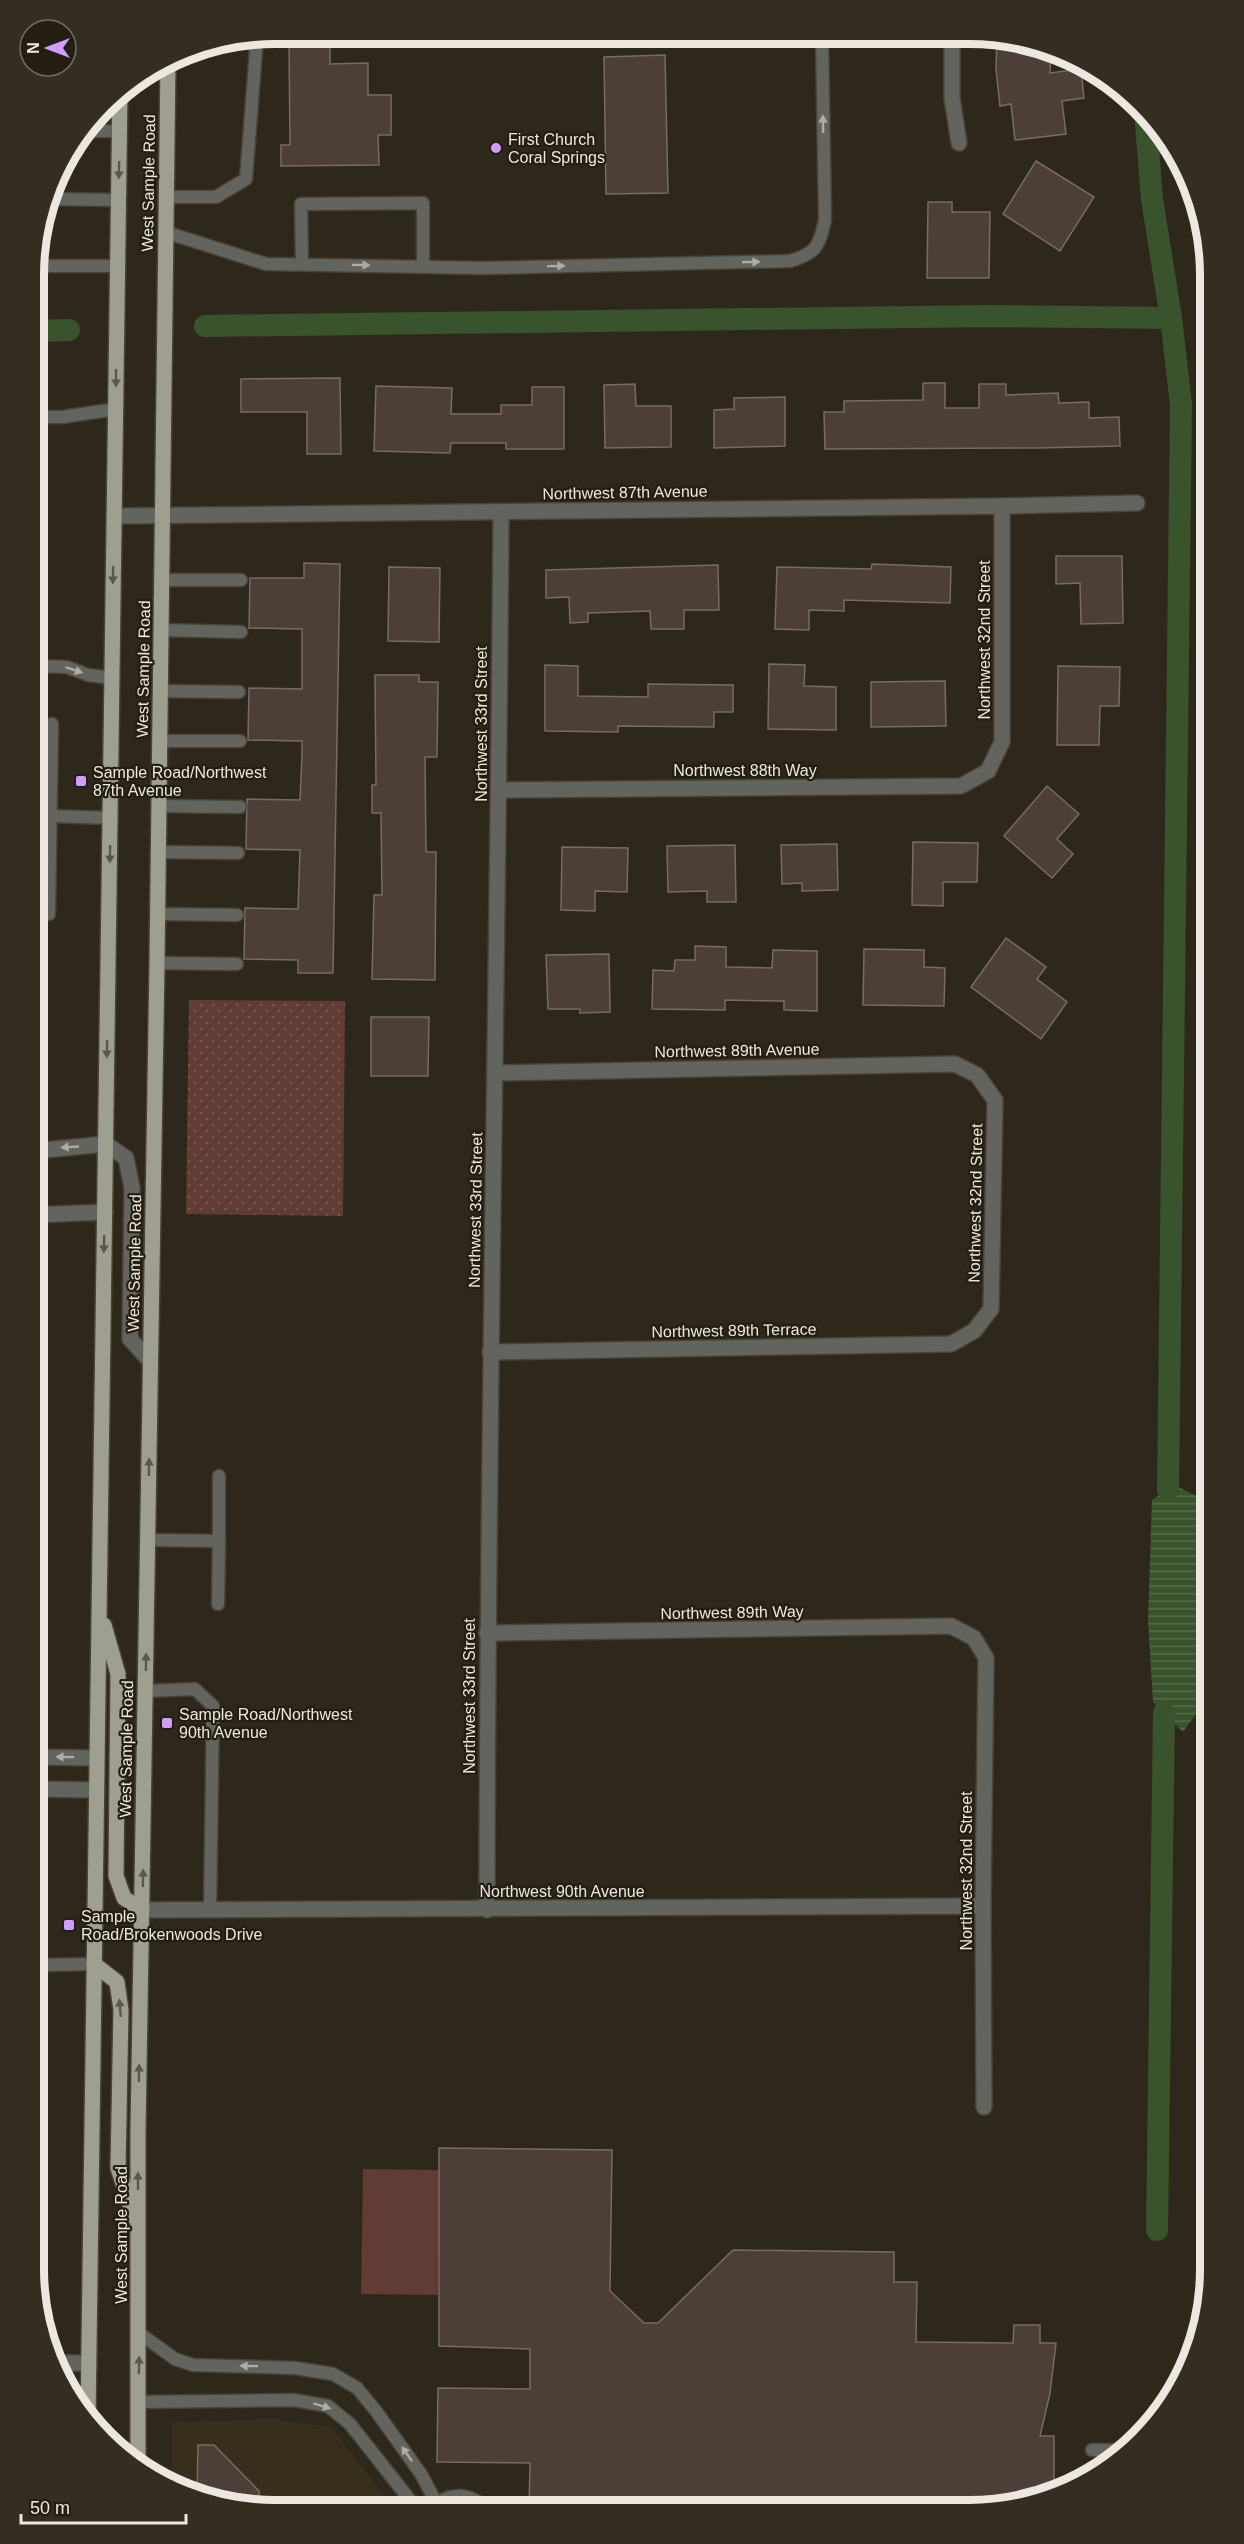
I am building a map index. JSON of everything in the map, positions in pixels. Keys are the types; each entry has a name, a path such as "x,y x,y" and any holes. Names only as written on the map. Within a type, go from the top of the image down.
{"main road":[{"name":"West Sample Road","path":"138,2456 142,1910 168,70"},
{"name":"West Sample Road","path":"82,2398 89,2362 120,103"},
{"path":"100,1611 118,1674 116,1876 124,1898 142,1910"},
{"path":"94,1964 117,1982 121,2010 118,2168 138,2231"}],"street":[{"path":"952,44 952,98 958,143"},
{"name":"Northwest 87th Avenue","path":"114,516 1137,503"},
{"name":"Northwest 32nd Street","path":"988,771 1002,742 1002,506"},
{"name":"Northwest 33rd Street","path":"487,1910 487,1633 496,1073 501,512"},
{"name":"Northwest 88th Way","path":"499,790 962,786 988,771"},
{"name":"Northwest 89th Avenue","path":"496,1073 955,1064 977,1075"},
{"name":"Northwest 32nd Street","path":"974,1330 991,1309 995,1100 977,1075"},
{"path":"44,1150 106,1144 126,1158 132,1188 130,1339 150,1361"},
{"path":"44,1215 105,1212"},
{"name":"Northwest 89th Terrace","path":"490,1352 951,1344 974,1330"},
{"name":"Northwest 89th Way","path":"487,1633 951,1626 974,1638"},
{"name":"Northwest 32nd Street","path":"974,1638 986,1658 983,1906 984,2107"},
{"path":"44,1757 97,1758"},
{"path":"44,1789 96,1790"},
{"name":"Northwest 90th Avenue","path":"142,1910 983,1906"},
{"path":"63,2363 89,2362"}],"lane":[{"path":"166,197 216,197 246,179 255,50 253,44"},
{"path":"165,232 266,264 495,267 790,261 806,256 819,244 825,220 822,44"},
{"path":"94,131 119,131"},
{"path":"57,199 118,200"},
{"path":"303,264 301,204 423,203 423,267"},
{"path":"44,266 117,266"},
{"path":"44,417 62,417 116,409"},
{"path":"162,580 241,580"},
{"path":"161,630 241,632"},
{"path":"44,666 67,667 88,675 112,678"},
{"path":"160,691 240,692"},
{"path":"50,914 52,724"},
{"path":"160,741 240,741"},
{"path":"159,806 240,807"},
{"path":"51,816 110,818"},
{"path":"158,852 238,853"},
{"path":"157,914 237,915"},
{"path":"157,963 237,964"},
{"path":"218,1604 219,1476"},
{"path":"148,1540 219,1541"},
{"path":"145,1691 195,1689 213,1706 210,1910"},
{"path":"44,1965 94,1964"},
{"path":"139,2333 175,2359 192,2365 295,2368 333,2374 341,2378 357,2388 376,2411 421,2474 432,2500"},
{"path":"138,2402 294,2400 328,2406 350,2424 410,2500"},
{"path":"1092,2451 1113,2450"},
{"path":"447,2500 456,2495 478,2500"}],"shaded area":[{"path":"189,1000 345,1001 343,1216 186,1214"},
{"path":"1174,1485 1200,1498 1200,1708 1183,1732 1153,1702 1148,1620 1152,1500"},
{"path":"363,2169 439,2170 438,2295 361,2294"},
{"path":"274,2419 331,2427 388,2500 245,2499 215,2493 186,2483 171,2476 172,2422"}],"building":[{"path":"330,45 330,64 368,63 368,95 391,95 391,135 378,135 379,165 281,166 281,145 290,145 289,46"},
{"path":"997,45 1029,51 1051,59 1050,73 1076,70 1081,73 1084,98 1062,101 1066,134 1015,140 1011,104 1000,106 996,69"},
{"path":"665,55 668,193 606,194 604,57"},
{"path":"1036,161 1094,197 1060,251 1003,214"},
{"path":"928,202 952,202 952,212 990,212 989,278 927,278"},
{"path":"340,378 341,454 307,454 307,412 241,412 241,379"},
{"path":"923,383 945,383 945,408 979,408 979,384 1006,384 1006,395 1058,393 1059,403 1089,402 1089,418 1119,417 1120,446 825,449 824,412 844,412 844,401 923,400"},
{"path":"635,384 636,406 671,406 671,447 605,448 604,385"},
{"path":"376,386 452,388 451,414 501,414 501,405 532,405 532,387 564,387 564,449 506,449 506,443 451,443 450,453 374,451"},
{"path":"785,397 785,446 714,448 714,410 734,409 734,398"},
{"path":"1056,556 1122,556 1123,623 1081,624 1080,583 1056,584"},
{"path":"304,563 340,564 333,973 298,973 298,960 244,959 245,908 298,909 300,850 246,849 247,799 300,800 302,754 302,741 248,740 249,688 302,689 302,629 249,628 250,578 304,578"},
{"path":"872,564 951,567 950,603 844,600 844,611 809,610 809,630 775,629 777,567 871,569"},
{"path":"718,565 719,610 684,610 684,629 651,629 650,611 588,613 588,622 570,623 569,597 546,598 546,570"},
{"path":"389,567 440,568 439,642 388,641"},
{"path":"769,664 805,665 804,686 836,687 836,730 768,729"},
{"path":"545,665 578,666 578,696 648,697 648,684 733,685 733,712 714,712 714,727 618,726 618,732 545,731"},
{"path":"1058,666 1120,667 1119,706 1100,706 1099,745 1057,745"},
{"path":"375,675 419,675 419,682 438,682 437,757 425,757 426,852 436,852 435,980 372,979 374,895 382,895 381,813 372,813 372,785 376,785"},
{"path":"945,681 946,726 871,727 871,682"},
{"path":"1047,786 1079,814 1057,839 1073,854 1052,878 1004,836"},
{"path":"913,842 978,843 977,882 943,882 943,906 912,905"},
{"path":"837,844 838,890 802,891 802,883 782,884 781,845"},
{"path":"735,845 736,902 707,902 707,891 668,892 667,846"},
{"path":"562,847 628,848 627,892 595,891 595,911 561,910"},
{"path":"1006,938 1046,967 1037,979 1067,1002 1041,1039 971,987"},
{"path":"695,946 726,947 726,967 772,968 773,950 817,951 817,1011 784,1010 784,1001 725,1000 725,1010 652,1009 653,970 674,971 675,960 695,960"},
{"path":"864,949 924,950 924,967 945,968 944,1006 863,1005"},
{"path":"609,954 610,1012 580,1013 580,1009 548,1009 546,955"},
{"path":"371,1017 429,1017 428,1076 371,1076"},
{"path":"439,2148 612,2150 610,2291 644,2323 658,2323 733,2250 894,2252 894,2282 917,2282 916,2342 1013,2343 1014,2325 1040,2325 1040,2343 1056,2343 1050,2393 1040,2436 1054,2436 1054,2484 1029,2493 984,2500 529,2500 530,2463 437,2462 438,2388 530,2389 530,2349 439,2346"},
{"path":"198,2445 214,2445 259,2491 259,2500 215,2493 197,2487"}],"waterway":[{"path":"1146,126 1152,199 1171,318 1181,405 1168,1490"},
{"path":"205,326 989,316 1171,318"},
{"path":"44,331 69,330"},
{"path":"1157,2230 1164,1713"}],"place":[{"name":"First Church Coral Springs","path":"496,148"},
{"name":"Sample Road/Northwest 87th Avenue","path":"81,781"},
{"name":"Sample Road/Northwest 90th Avenue","path":"167,1723"},
{"name":"Sample Road/Brokenwoods Drive","path":"69,1925"}]}
